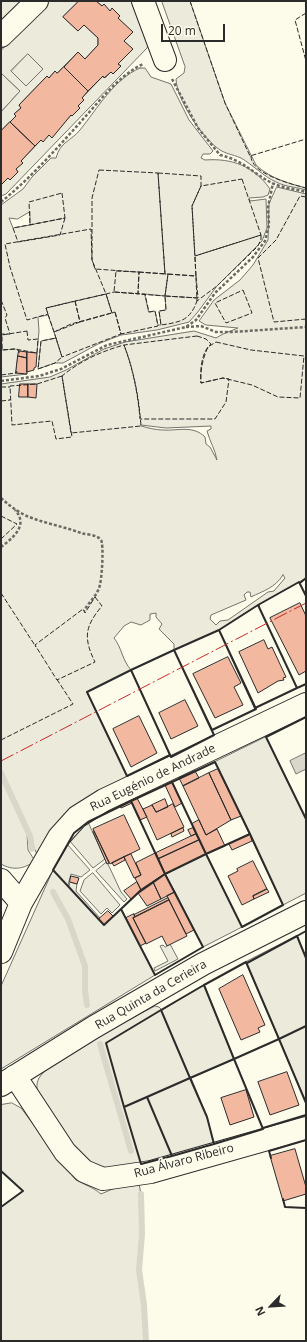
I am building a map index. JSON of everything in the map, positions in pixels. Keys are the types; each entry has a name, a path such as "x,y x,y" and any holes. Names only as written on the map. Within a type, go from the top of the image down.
{"street":[{"path":"1,36 37,1"},
{"path":"143,1 165,60"},
{"name":"Rua Eugénio de Andrade","path":"1,952 21,903 59,837 77,817 104,800 306,704"},
{"path":"1,880 21,903"},
{"name":"Rua Quinta da Cerieira","path":"8,1081 203,964 306,912"},
{"name":"Rua Álvaro Ribeiro","path":"8,1081 65,1152 84,1172 102,1178 151,1172 306,1128"}],"path":[{"path":"1,202 53,153 109,90 134,68 149,61 165,60 175,86 198,128 220,155 232,158 246,165 273,183 306,192"},
{"path":"186,327 196,320 215,293 254,257 265,241 268,225 268,207 273,183"},
{"path":"1,198 10,194"},
{"path":"1,381 39,376 61,369 107,345 186,327 201,326 216,332 232,332 306,327"},
{"path":"1,498 13,508 31,518 69,528 82,534 94,536 101,540 102,576 99,589 84,611"},
{"path":"1,547 18,533 21,526 20,518 13,508"}],"shaded area":[{"path":"1,1 26,1 1,26"},
{"path":"49,1 79,1 63,17 78,31 84,25 98,38 98,45 85,59 78,52 57,73 55,71 49,78 47,76 19,105 21,108 14,114 16,116 1,131 1,112 20,91 1,73 1,51","holes":["28,54 43,69 26,86 11,71"]},
{"path":"96,1 131,1 148,44 147,48 6,194 1,196 1,185 8,178 10,180 18,172 16,169 22,163 21,161 41,140 43,141 49,135 52,137 71,115 72,116 80,108 78,106 84,100 82,98 103,76 105,78 111,72 113,74 121,66 118,64 132,49 124,41 132,32 118,18 120,16 112,9 110,11"},
{"path":"162,1 190,1 225,103 256,165 261,170 273,177 306,188 306,190 276,182 241,158 222,151 203,134 190,116 180,97 176,79 184,73 185,67"},
{"path":"28,54 43,69 26,86 11,72"},
{"path":"140,68 145,68 151,77 171,84 189,120 213,151 210,154 203,154 201,158 205,160 224,160 242,165 257,174 264,181 270,189 268,195 249,198 250,201 266,199 267,228 262,241 217,286 189,322 157,330 121,335 98,344 63,363 55,363 38,369 41,341 56,338 48,315 38,317 39,331 37,353 18,356 16,373 27,374 1,377 1,205 23,189 32,177 51,158 56,158 60,148 77,134 114,87 131,73","holes":["30,212 30,225 13,228 9,218 17,219","145,294 165,296 166,310 159,311 161,325 158,325 155,311 149,312"]},
{"path":"1,73 20,91 1,112"},
{"path":"277,187 306,194 306,578 258,605 219,630 174,650 174,644 159,629 162,624 156,617 156,613 150,614 150,620 141,625 131,622 124,626 114,638 131,670 87,692 127,776 111,786 39,858 34,848 32,836 1,769 1,384 50,377 104,349 125,342 194,331 216,338 238,328 206,325 199,321 214,300 240,280 253,265 268,240 269,204","holes":["141,425 166,428 211,426 211,429 207,431 217,460 210,447 206,444 205,437 200,433 185,429 158,430","283,575 285,578 274,591 268,592 228,620 220,621 216,625 210,619 211,615 246,600 244,595 247,592 250,592 251,597 268,589"]},
{"path":"266,737 306,819 306,893 283,905 215,762"},
{"path":"306,753 306,769 296,774 290,761"},
{"path":"1,777 27,833 28,850 35,861 27,866 10,868 1,864"},
{"path":"88,822 105,859 93,868 69,840 74,833"},
{"path":"67,844 90,870 81,877 71,874 68,885 69,886 70,882 77,884 76,891 100,918 99,919 104,925 121,909 155,975 1,1069 1,986 53,870"},
{"path":"206,854 242,927 203,947 165,874"},
{"path":"107,862 121,892 127,899 124,902 96,871"},
{"path":"93,873 120,905 112,913 107,908 101,914 80,891 84,880"},
{"path":"297,936 306,958 306,1103 246,962"},
{"path":"170,944 178,959 155,971 154,968 168,961 160,946 163,945 165,947"},
{"path":"204,985 234,1059 191,1078 207,1117 214,1144 132,1166 115,1168 101,1167 90,1163 73,1147 42,1103 37,1088 39,1078 46,1070 58,1061 111,1029 155,1006 162,1010"},
{"path":"12,1103 21,1108 75,1179 101,1194 122,1185 139,1184 141,1194 142,1234 139,1270 144,1305 146,1341 1,1341 1,1207 23,1191 1,1171 1,1105"}],"building":[{"path":"79,1 96,1 102,6 104,4 110,11 112,8 120,16 118,18 133,32 124,41 133,49 118,64 121,66 113,74 111,72 104,78 103,76 88,91 64,67 78,52 85,59 98,45 98,38 84,25 78,31 63,17"},
{"path":"64,67 88,91 82,98 84,100 78,106 80,108 72,116 71,115 52,138 49,135 43,142 41,140 35,146 10,122 16,116 14,114 21,108 19,105 47,76 49,78 55,71 57,73"},
{"path":"10,122 35,146 21,161 23,163 16,169 18,172 10,180 8,178 1,185 1,131"},
{"path":"19,351 27,352 27,358 18,356"},
{"path":"27,352 37,353 36,367 34,370 27,372"},
{"path":"18,356 27,358 27,374 16,373"},
{"path":"20,384 28,384 28,397 19,397"},
{"path":"28,384 37,384 36,398 28,397"},
{"path":"300,603 306,616 306,671 299,675 270,618"},
{"path":"264,640 268,649 272,647 286,677 283,678 284,680 278,681 258,693 239,652"},
{"path":"228,657 241,683 234,687 243,705 215,718 193,674"},
{"path":"185,700 198,726 171,739 159,713"},
{"path":"139,716 157,753 131,767 113,729"},
{"path":"218,769 241,816 231,820 209,773"},
{"path":"195,771 199,778 183,786 179,778"},
{"path":"209,773 231,820 206,835 183,786"},
{"path":"172,782 182,803 175,807 165,785"},
{"path":"137,798 147,817 140,820 131,801"},
{"path":"165,799 168,807 156,812 152,805"},
{"path":"131,801 132,803 121,808 120,806"},
{"path":"173,804 184,827 157,840 143,809 152,805 156,812"},
{"path":"124,815 140,849 110,864 93,829"},
{"path":"199,820 206,835 217,829 225,846 206,854 192,824"},
{"path":"183,828 184,831 172,837 171,834"},
{"path":"193,828 196,834 191,836 188,830"},
{"path":"94,831 109,863 107,864 93,832"},
{"path":"196,834 199,840 158,859 156,853"},
{"path":"250,834 252,841 232,850 229,844"},
{"path":"199,840 206,854 165,874 158,859"},
{"path":"156,853 165,874 141,890 135,878 141,875 136,863"},
{"path":"131,854 141,875 134,878 124,857"},
{"path":"124,857 125,860 114,866 112,863"},
{"path":"253,861 267,889 253,896 254,899 242,905 228,876 238,871 237,869"},
{"path":"165,874 175,892 161,899 153,882"},
{"path":"71,876 79,878 77,884 70,882"},
{"path":"137,882 141,890 131,899 124,891"},
{"path":"153,882 161,899 147,906 138,893"},
{"path":"267,889 269,892 254,899 253,896"},
{"path":"175,892 194,930 186,934 167,896"},
{"path":"168,898 169,900 135,917 134,915"},
{"path":"169,900 187,936 167,946 162,936 146,944 133,918"},
{"path":"108,911 113,916 104,925 99,919"},
{"path":"134,914 135,917 133,918 146,943 140,946 126,918"},
{"path":"243,975 265,1025 258,1028 260,1032 241,1040 219,989"},
{"path":"287,1072 299,1105 270,1115 258,1082"},
{"path":"246,1090 254,1117 230,1125 221,1098"},
{"path":"295,1149 306,1187 306,1194 283,1201 270,1156"}],"waterway":[{"path":"1,773 30,836 32,849"},
{"path":"53,892 68,919 85,966 85,991 87,1005"},
{"path":"100,1044 131,1151"},
{"path":"141,1194 142,1234 139,1270 144,1305 146,1341"}],"fence":[{"path":"190,1 225,103 250,156 306,139"},
{"path":"306,13 295,20 306,61"},
{"path":"251,156 257,168 264,173 282,181 306,188"},
{"path":"99,170 158,173 165,274 95,269 92,260 92,198 99,170"},
{"path":"158,173 201,176 201,186 192,206 196,276 165,274 158,173"},
{"path":"242,179 261,235 195,256 192,206 201,186 242,179"},
{"path":"62,193 65,218 30,225 29,202 62,193"},
{"path":"306,197 300,196 276,240 258,258 274,322 306,319"},
{"path":"65,218 60,235 18,242 13,228 65,218"},
{"path":"75,301 80,322 112,313 106,294 46,308 48,314 27,320 10,267 5,244 91,229 92,260 106,294 75,301"},
{"path":"261,235 258,246 217,286 197,301 195,256 261,235"},
{"path":"116,271 139,272 138,294 114,292 116,271"},
{"path":"139,272 168,274 165,296 138,294 139,272"},
{"path":"168,274 196,276 198,298 165,296 168,274"},
{"path":"243,290 252,313 226,323 215,303 243,290"},
{"path":"114,292 145,294 149,312 155,311 158,326 121,334 115,312 112,313 106,294 114,292"},
{"path":"165,296 198,298 192,311 185,319 175,323 161,325 159,311 166,310 165,296"},
{"path":"1,300 7,315 5,318 10,334 1,334 2,350 15,349 19,351 19,353"},
{"path":"75,301 80,322 54,332 46,308 75,301"},
{"path":"115,312 121,334 62,357 54,332 71,324 115,312"},
{"path":"27,331 28,340 38,339 37,353 15,349 2,350 2,335 27,331"},
{"path":"197,336 206,339 211,344 203,357 201,367 201,383 223,378 229,379 226,402 215,419 140,419 135,382 124,345 197,336"},
{"path":"56,338 62,357 55,363 38,369 41,341 56,338"},
{"path":"216,342 251,350 304,356 300,398 278,397 252,385 223,378 201,383 201,369 205,355 208,347 216,342"},
{"path":"124,345 136,385 141,426 71,433 62,376 92,357 124,345"},
{"path":"1,375 16,373 17,371"},
{"path":"62,376 72,437 56,439 52,421 12,425 10,386 37,384 62,376"},
{"path":"1,387 10,387"},
{"path":"1,401 10,399"},
{"path":"1,516 17,524 1,539"},
{"path":"1,593 36,647"},
{"path":"95,597 102,606 96,613 89,626 87,639 95,662 57,680 35,645 83,609 85,613 95,597"},
{"path":"1,740 73,704 56,678"}],"wall":[{"path":"300,583 306,578"},
{"path":"259,606 258,605 299,582 306,596"},
{"path":"258,605 297,688 255,708 219,630 258,605"},
{"path":"219,630 256,709 212,730 174,650 219,630"},
{"path":"174,650 214,735 171,757 131,670 174,650"},
{"path":"131,670 170,755 127,776 87,692 131,670"},
{"path":"297,688 306,684"},
{"path":"306,717 266,737 306,819"},
{"path":"215,762 250,834 206,854 172,782 215,762"},
{"path":"172,782 206,854 165,874 131,801 172,782"},
{"path":"131,801 165,874 138,893 104,925 53,870 74,833 88,822 131,801"},
{"path":"250,834 283,905 242,927 206,854 250,834"},
{"path":"165,874 203,947 155,975 121,909 141,890 165,874"},
{"path":"298,938 297,936 306,931"},
{"path":"247,963 297,936 306,958"},
{"path":"246,962 279,1039 234,1059 204,985 246,962"},
{"path":"204,985 234,1059 190,1078 161,1010 204,985"},
{"path":"161,1010 190,1078 124,1107 106,1043 161,1010"},
{"path":"278,1037 279,1039 306,1026"},
{"path":"279,1039 306,1103"},
{"path":"234,1059 263,1129 214,1144 207,1117 190,1078 234,1059"},
{"path":"190,1078 207,1117 214,1144 172,1156 147,1097 190,1078"},
{"path":"147,1097 172,1156 141,1164 124,1107 147,1097"},
{"path":"263,1128 306,1115"},
{"path":"271,1158 269,1151 306,1140"},
{"path":"1,1171 23,1191 1,1207"},
{"path":"283,1199 285,1207 306,1208"}],"power":[{"path":"1,761 306,603"}]}
